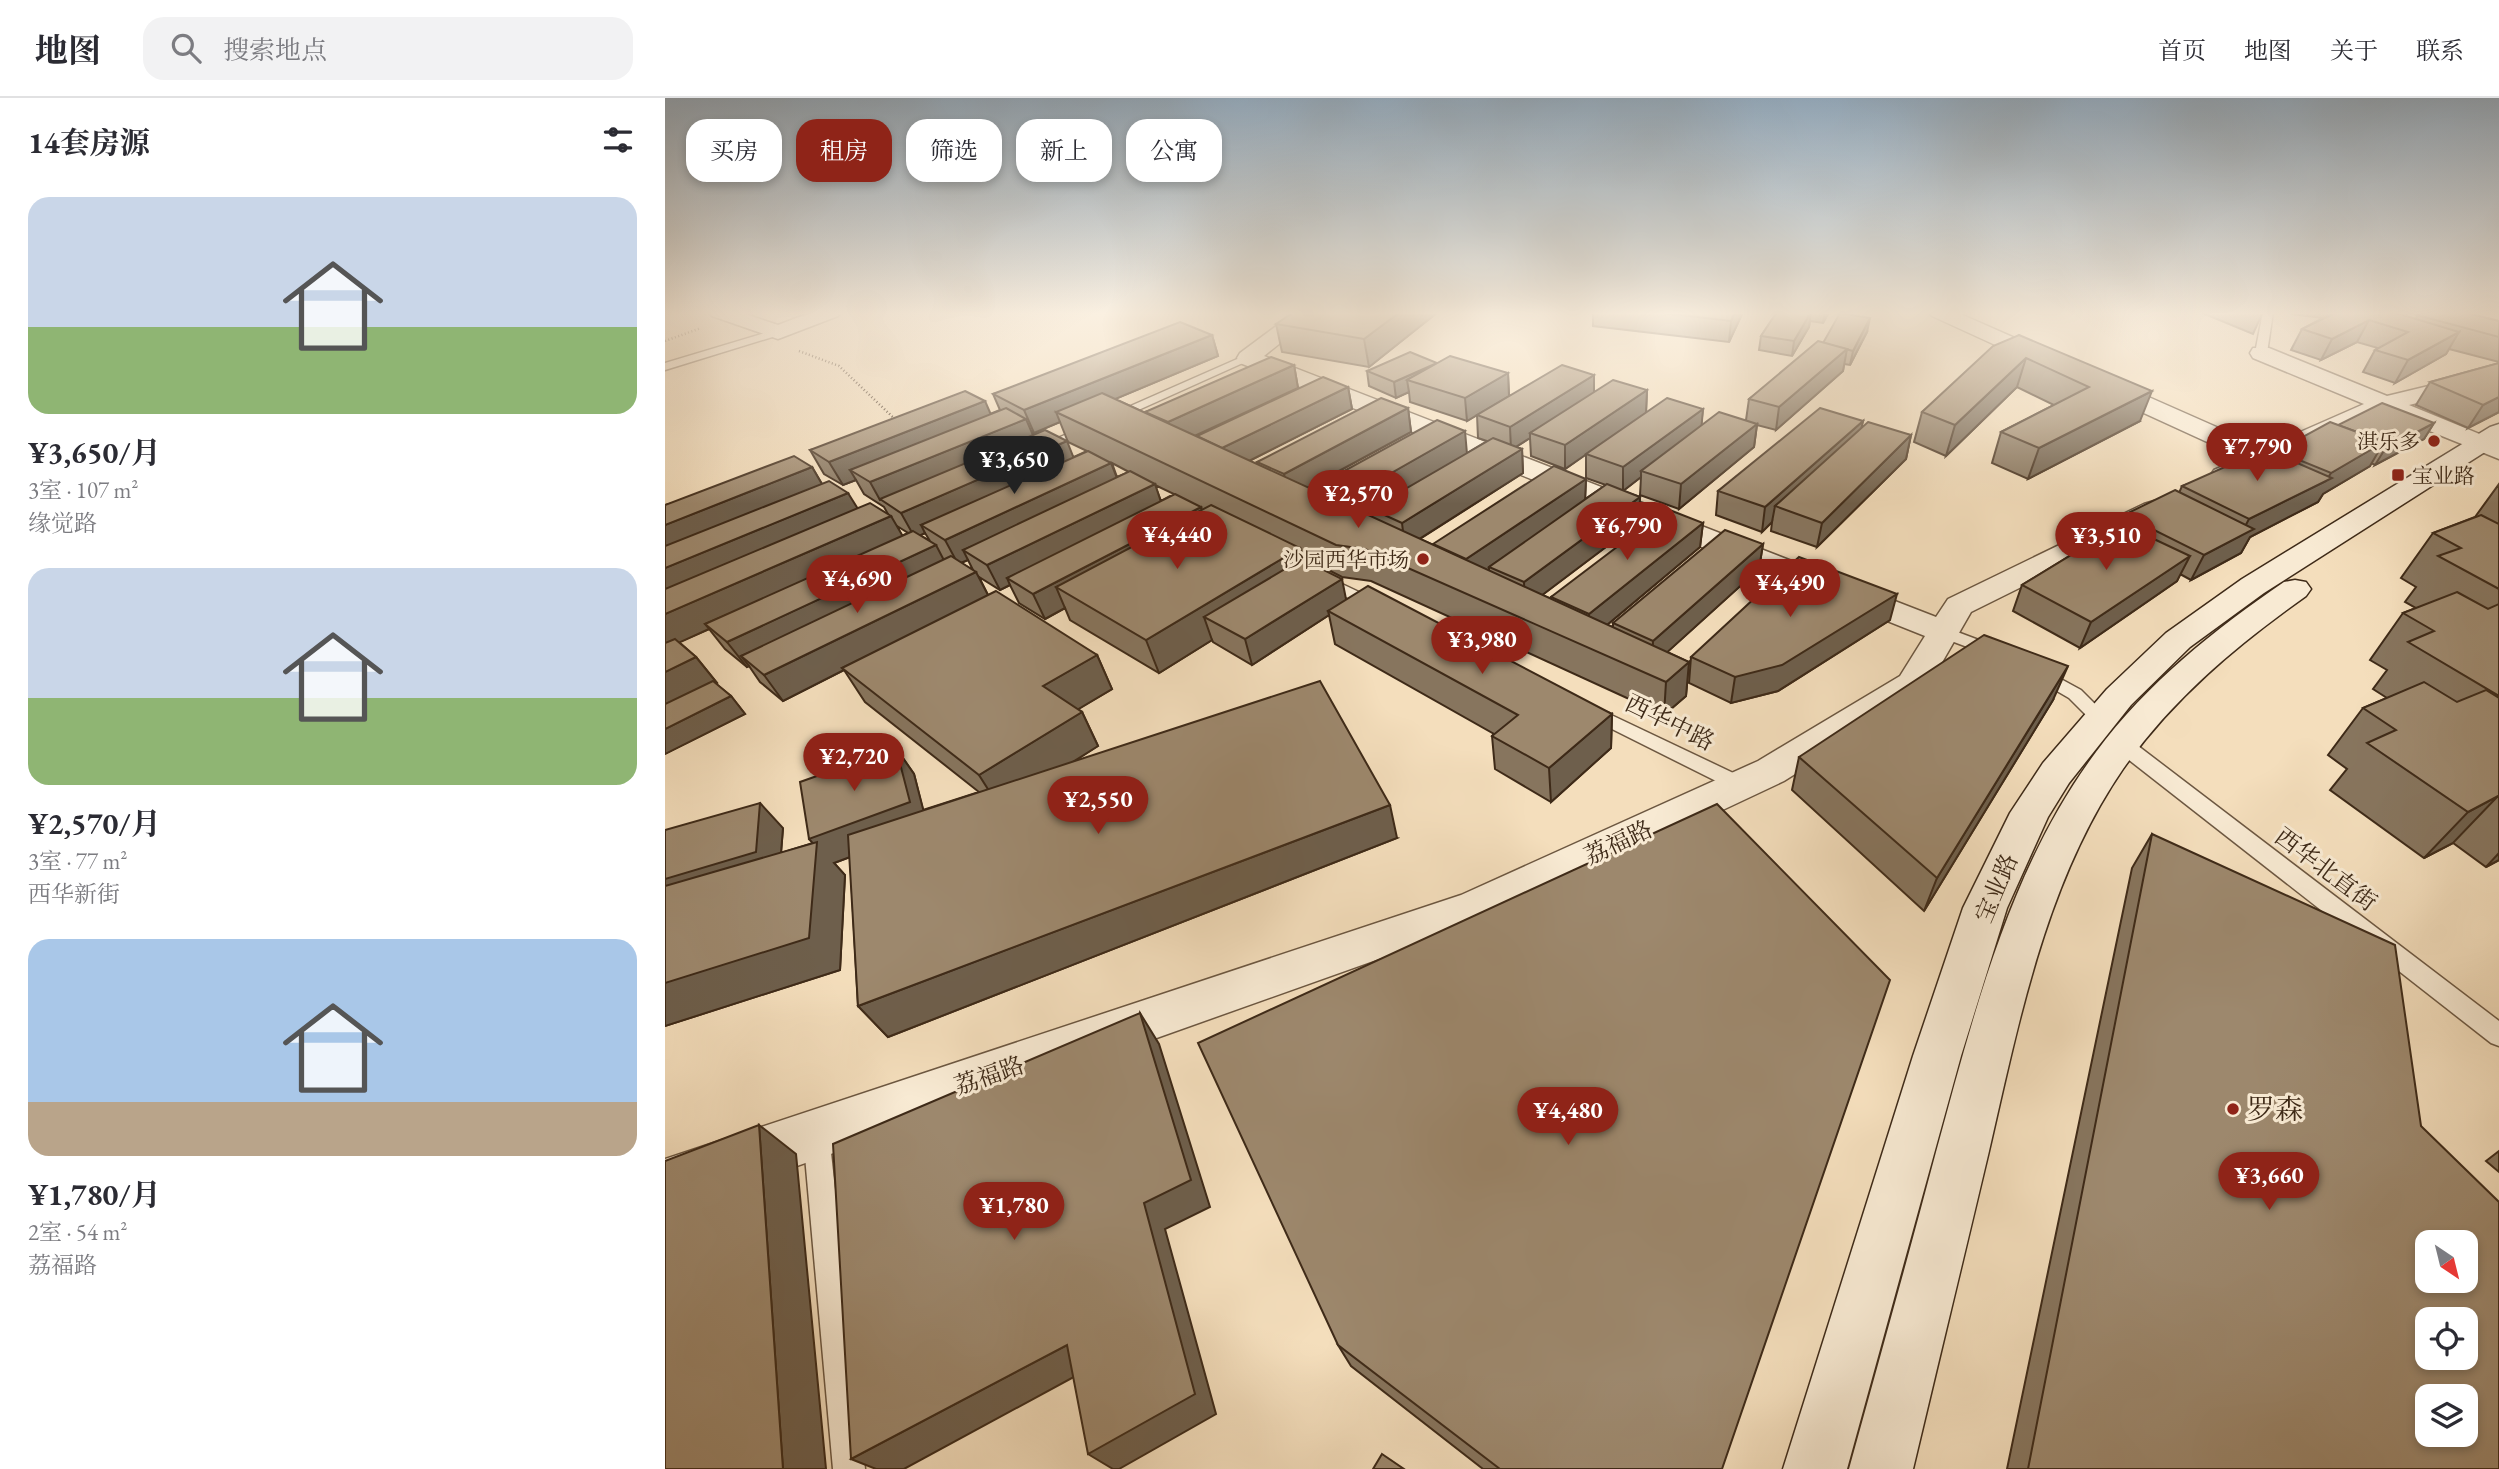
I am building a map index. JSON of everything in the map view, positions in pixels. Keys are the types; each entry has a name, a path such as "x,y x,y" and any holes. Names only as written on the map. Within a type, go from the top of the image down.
{"street":[{"path":"1294,376 1944,632"},
{"path":"2082,376 2262,457"},
{"path":"2316,376 2494,445"},
{"name":"荔福路","path":"665,1186 1476,907 1771,771 1913,684 1959,606 2262,457 2384,404 2499,376"},
{"name":"宝业路","path":"1815,1469 1933,1069 1985,908 2031,813 2056,773 2276,602 2494,445"},
{"name":"宝业路","path":"1881,1469 1996,1019 2022,936 2044,878 2089,791 2111,732"}],"lane":[{"path":"1073,457 1049,445 1207,376"},
{"path":"1308,573 1395,615"},
{"name":"西华北直街","path":"1944,632 2014,661 2074,694 2111,732 2499,1034"},
{"name":"西华中路","path":"1568,700 1741,785"},
{"path":"817,1134 849,1469"}],"path":[{"path":"849,376 905,429"}],"building":[{"path":"1040,376 1109,376 1024,410 993,394"},
{"path":"1228,376 1270,376 1168,422 1145,412"},
{"path":"1379,376 1408,376 1394,382"},
{"path":"1414,376 1503,376 1465,398 1407,380"},
{"path":"1543,376 1592,376 1510,427 1477,415"},
{"path":"1776,376 1815,376 1779,407 1749,399"},
{"path":"1961,376 2007,376 1955,425 1922,412"},
{"path":"2065,376 2116,376 2152,391 2039,448 2001,432 2089,387"},
{"path":"2452,376 2499,376 2499,397 2483,405 2430,382"},
{"path":"1323,377 1348,387 1222,448 1197,436"},
{"path":"1613,380 1647,390 1565,445 1530,433"},
{"path":"965,391 985,401 829,462 810,450"},
{"path":"1102,393 1689,662 1666,682 1365,549 1336,545 1056,412"},
{"path":"1381,398 1408,408 1284,474 1257,462"},
{"path":"1667,398 1703,409 1623,467 1586,454"},
{"path":"2382,403 2434,423 2385,449 2381,447 2384,442 2338,425"},
{"path":"1006,408 1026,419 870,482 850,470"},
{"path":"1820,408 1863,421 1765,507 1718,491"},
{"path":"1719,412 1757,424 1681,484 1641,471"},
{"path":"1437,420 1465,431 1342,501 1313,488"},
{"path":"1868,422 1911,435 1822,523 1775,506"},
{"path":"2330,422 2384,442 2331,473 2277,451"},
{"path":"1045,430 1067,441 901,513 880,499"},
{"path":"1493,438 1522,449 1402,523 1371,509"},
{"path":"2265,449 2332,478 2249,519 2182,486"},
{"path":"1088,451 1111,463 945,540 921,525"},
{"path":"794,456 812,467 665,525 665,505"},
{"path":"1554,466 1586,479 1466,559 1433,544"},
{"path":"1130,471 1155,484 987,565 963,550"},
{"path":"829,481 848,493 665,568 665,546"},
{"path":"1607,484 1640,497 1524,582 1489,567"},
{"path":"2175,490 2254,529 2204,555 2124,515"},
{"path":"1175,494 1201,507 1033,594 1007,578"},
{"path":"870,503 891,516 665,614 665,589"},
{"path":"1211,505 1300,548 1146,640 1056,587"},
{"path":"1667,509 1703,523 1589,614 1551,597"},
{"path":"2481,515 2499,524 2499,589 2438,556 2461,548 2433,533"},
{"path":"2122,524 2190,556 2091,622 2022,585"},
{"path":"1725,530 1763,544 1653,641 1613,623"},
{"path":"913,531 936,545 727,642 705,624"},
{"path":"951,556 976,572 764,675 741,656"},
{"path":"1799,557 1897,594 1782,665 1735,677 1691,657"},
{"path":"1302,559 1342,579 1245,639 1204,617"},
{"path":"1368,586 1612,714 1549,768 1492,736 1518,715 1328,611"},
{"path":"996,591 1097,655 1043,686 1082,712 979,775 842,668"},
{"path":"2457,592 2488,609 2499,604 2499,696 2408,642 2434,631 2403,613"},
{"path":"1984,635 2068,666 1937,878 1799,757"},
{"path":"675,639 696,657 665,672 665,643"},
{"path":"713,681 731,696 665,729 665,704"},
{"path":"1320,681 1390,805 858,1006 848,835"},
{"path":"2424,682 2457,702 2486,690 2499,698 2499,797 2468,812 2367,743 2396,730 2363,708"},
{"path":"896,748 910,802 809,839 800,782"},
{"path":"760,803 756,852 665,879 665,830"},
{"path":"1717,804 1890,980 1722,1469 1500,1469 1338,1345 1198,1043"},
{"path":"2152,834 2395,945 2421,1126 2499,1202 2499,1469 2028,1469"},
{"path":"817,842 809,938 665,983 665,886"},
{"path":"1140,1013 1191,1180 1144,1203 1195,1394 1088,1454 1067,1345 851,1459 833,1144"},
{"path":"759,1125 783,1469 665,1469 665,1161"},
{"path":"1382,1454 1404,1469 1373,1469"}],"place":[{"name":"淇乐多","path":"2434,441"},
{"name":"宝业路","path":"2398,475"},
{"name":"沙园西华市场","path":"1423,559"},
{"name":"罗森","path":"2233,1109"}]}
